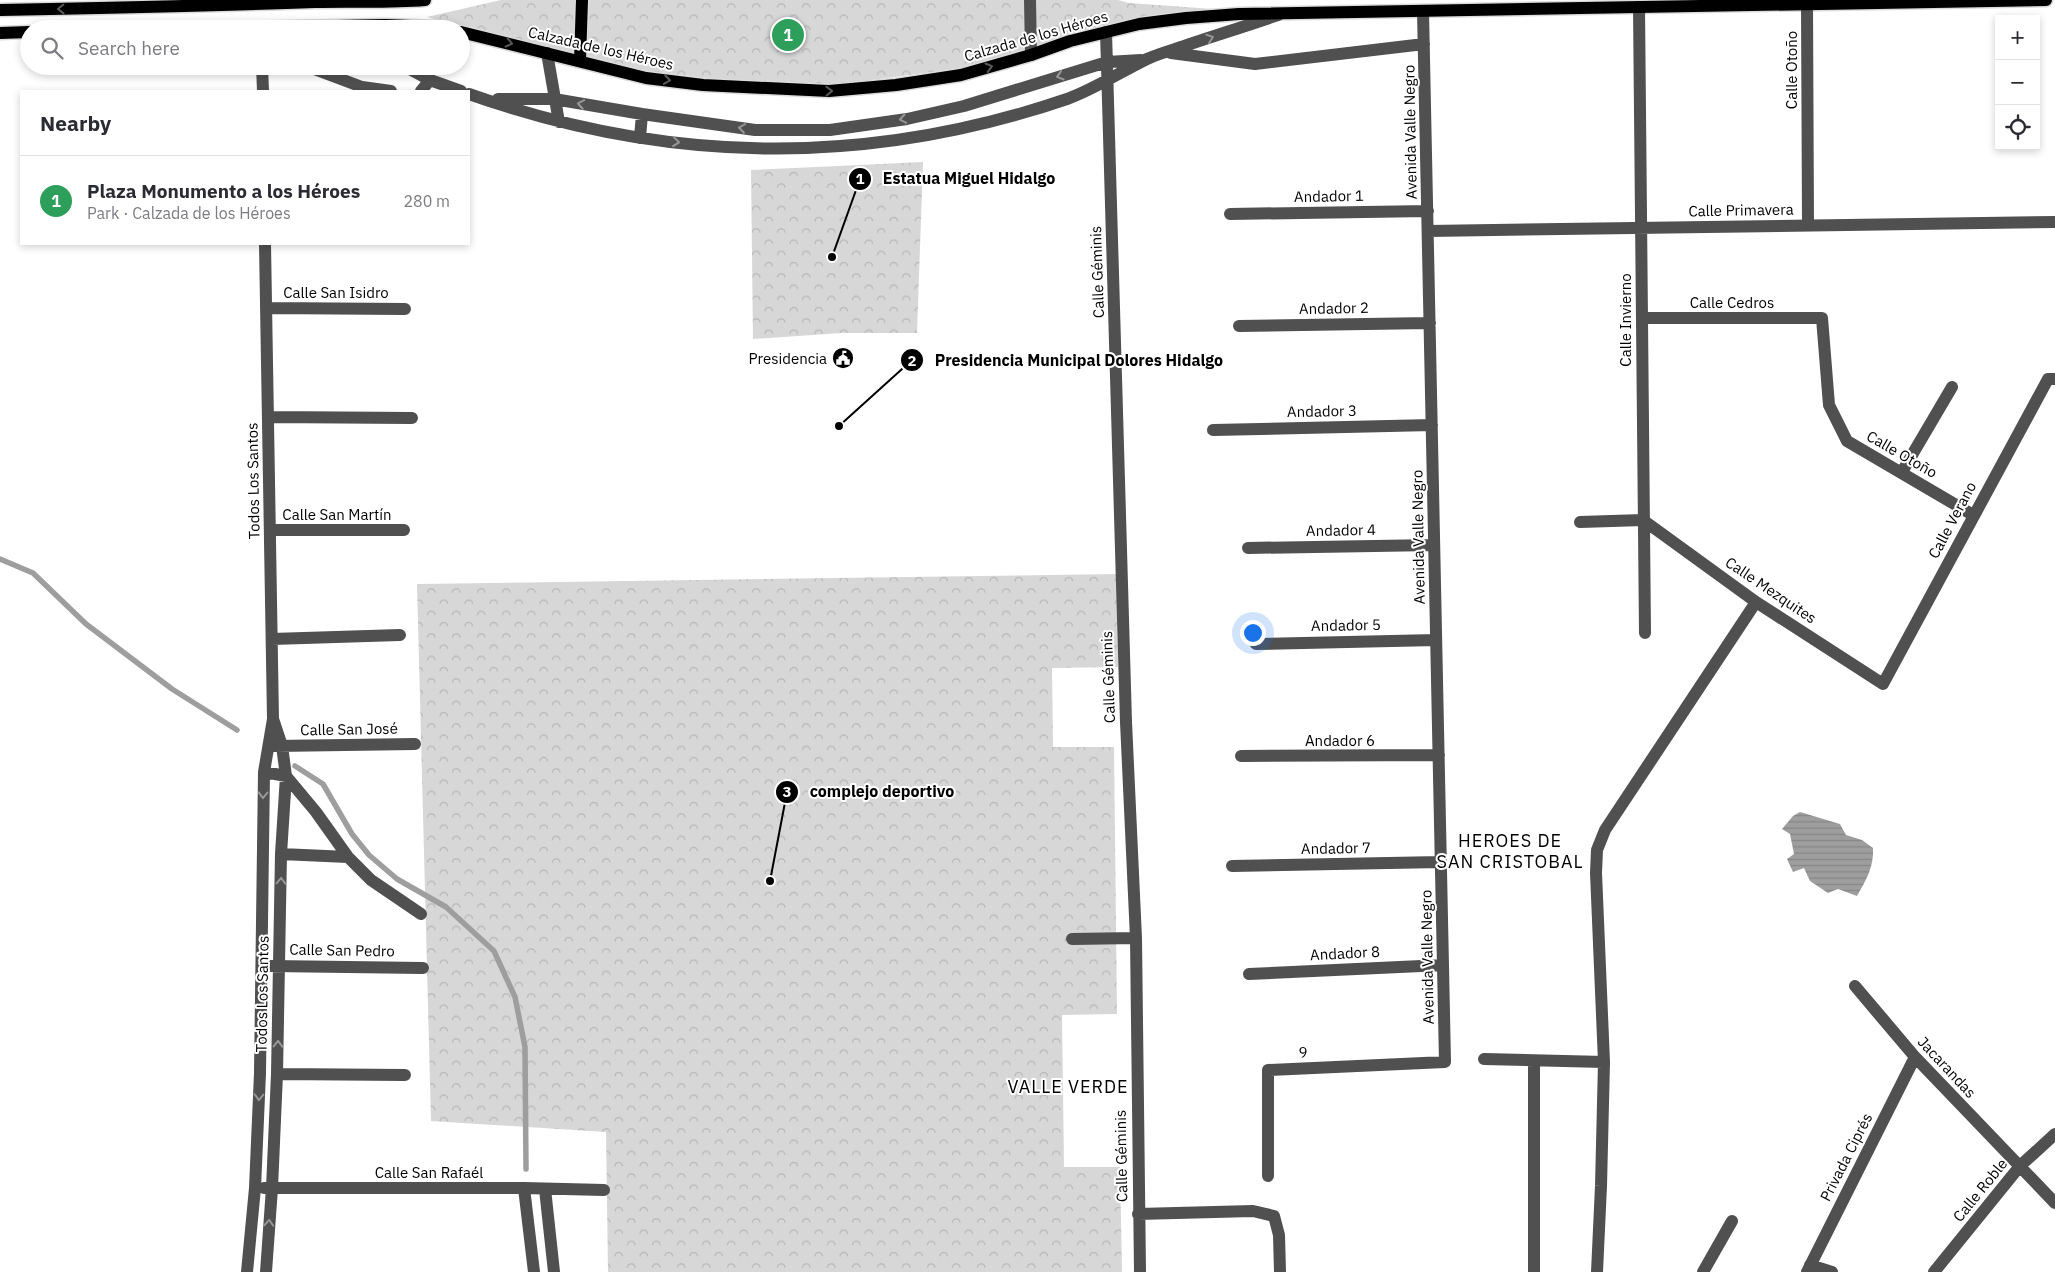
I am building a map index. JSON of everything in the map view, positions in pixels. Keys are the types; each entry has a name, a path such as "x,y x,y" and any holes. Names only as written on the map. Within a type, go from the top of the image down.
{"main road":[{"path":"264,20 266,14 275,8 300,3 320,1 396,2 425,0"},
{"path":"580,60 582,0"},
{"name":"Calzada de los Héroes","path":"470,34 646,78 703,85 829,91 896,85 961,75 1070,41 1140,24 1186,18 1283,13 2046,0"},
{"path":"0,10 109,4 300,3"},
{"path":"0,33 20,32"}],"street":[{"path":"1030,0 1030,54"},
{"name":"Calle Otoño","path":"1807,4 1808,226"},
{"name":"Calle Invierno","path":"1639,7 1645,633"},
{"name":"Avenida Valle Negro","path":"1423,11 1445,1062"},
{"path":"470,94 559,122 640,138 742,149 822,148 908,139 970,128 1069,98 1147,59 1283,13"},
{"name":"Calle Géminis","path":"1106,32 1126,722 1136,938 1140,1272"},
{"path":"1167,52 1255,64 1424,44"},
{"path":"548,52 559,122"},
{"path":"483,99 554,99 755,130 830,130 907,119 964,106 1107,62 1147,59"},
{"path":"262,75 263,90"},
{"path":"330,75 362,87 384,90"},
{"path":"421,75 458,90"},
{"path":"422,90 430,80"},
{"path":"964,106 970,128"},
{"path":"640,138 642,114"},
{"name":"Andador 1","path":"1230,214 1428,211"},
{"name":"Calle Primavera","path":"1428,231 2055,222"},
{"name":"Todos Los Santos","path":"247,1272 255,1188 260,1073 264,772 273,719 265,245"},
{"name":"Calle San Isidro","path":"266,308 405,309"},
{"name":"Calle Cedros","path":"1642,318 1822,318"},
{"name":"Calle Otoño","path":"1822,318 1829,405 1847,441 1973,515"},
{"name":"Andador 2","path":"1239,326 1430,323"},
{"name":"Calle Verano","path":"1883,684 2048,379 2055,379"},
{"path":"1902,472 1952,387"},
{"path":"268,417 412,418"},
{"name":"Andador 3","path":"1213,430 1432,425"},
{"path":"1580,522 1643,520"},
{"name":"Calle Mezquites","path":"1643,520 1756,602 1883,684"},
{"name":"Calle San Martín","path":"270,530 404,530"},
{"name":"Andador 4","path":"1248,548 1434,546"},
{"path":"1597,1272 1604,1062 1596,873 1597,850 1605,830 1756,602"},
{"path":"272,639 400,635"},
{"name":"Andador 5","path":"1256,644 1436,640"},
{"name":"Todos Los Santos","path":"266,1272 277,1074 282,854 286,776 282,746 273,719"},
{"name":"Calle San José","path":"268,746 415,744"},
{"name":"Andador 6","path":"1241,756 1439,755"},
{"path":"264,772 286,776 316,812 348,857 370,880 421,914"},
{"path":"282,854 348,857"},
{"name":"Andador 7","path":"1232,866 1441,862"},
{"path":"1072,939 1136,938"},
{"name":"Andador 8","path":"1249,974 1443,965"},
{"name":"Calle San Pedro","path":"260,966 424,968"},
{"name":"Jacarandas","path":"1855,986 1915,1057 2055,1204"},
{"name":"Privada Ciprés","path":"1809,1269 1915,1057"},
{"path":"1484,1059 1604,1062"},
{"path":"1534,1061 1534,1272"},
{"name":"9","path":"1268,1176 1268,1070 1445,1062"},
{"path":"277,1074 405,1075"},
{"name":"Calle Roble","path":"1934,1272 2020,1166 2055,1134"},
{"name":"Calle San Rafaél","path":"255,1188 524,1188 604,1190"},
{"path":"524,1188 534,1272"},
{"path":"545,1189 554,1272"},
{"path":"1138,1214 1253,1211 1274,1216 1279,1235 1280,1272"},
{"path":"1703,1272 1732,1220"},
{"path":"1809,1269 1832,1272"}],"green space":[{"path":"501,0 1118,0 1129,3 1227,10 963,68 826,86 647,74 470,29 470,20 438,20 427,17"},
{"path":"923,162 917,333 841,333 753,339 751,170"},
{"path":"1117,574 1118,667 1052,668 1053,747 1114,747 1117,1014 1062,1015 1064,1167 1120,1167 1122,1272 608,1272 606,1132 431,1121 417,584"}],"shaded area":[{"path":"1800,812 1840,824 1846,835 1862,840 1873,848 1871,867 1857,896 1838,889 1828,893 1810,881 1804,868 1793,872 1787,859 1794,854 1790,834 1782,829 1793,816"}],"waterway":[{"path":"0,559 33,573 86,624 172,689 237,730"},
{"path":"295,766 323,784 352,834 369,855 397,879 446,907 494,951 515,997 525,1047 526,1169"}],"place":[{"name":"Plaza Monumento a los Héroes","path":"788,35"},
{"name":"Estatua Miguel Hidalgo","path":"832,257"},
{"name":"Presidencia","path":"843,358"},
{"name":"Presidencia Municipal Dolores Hidalgo","path":"839,426"},
{"name":"complejo deportivo","path":"770,881"}],"district":[{"name":"HEROES DE SAN CRISTOBAL","path":"1510,850"},
{"name":"VALLE VERDE","path":"1068,1086"}]}
